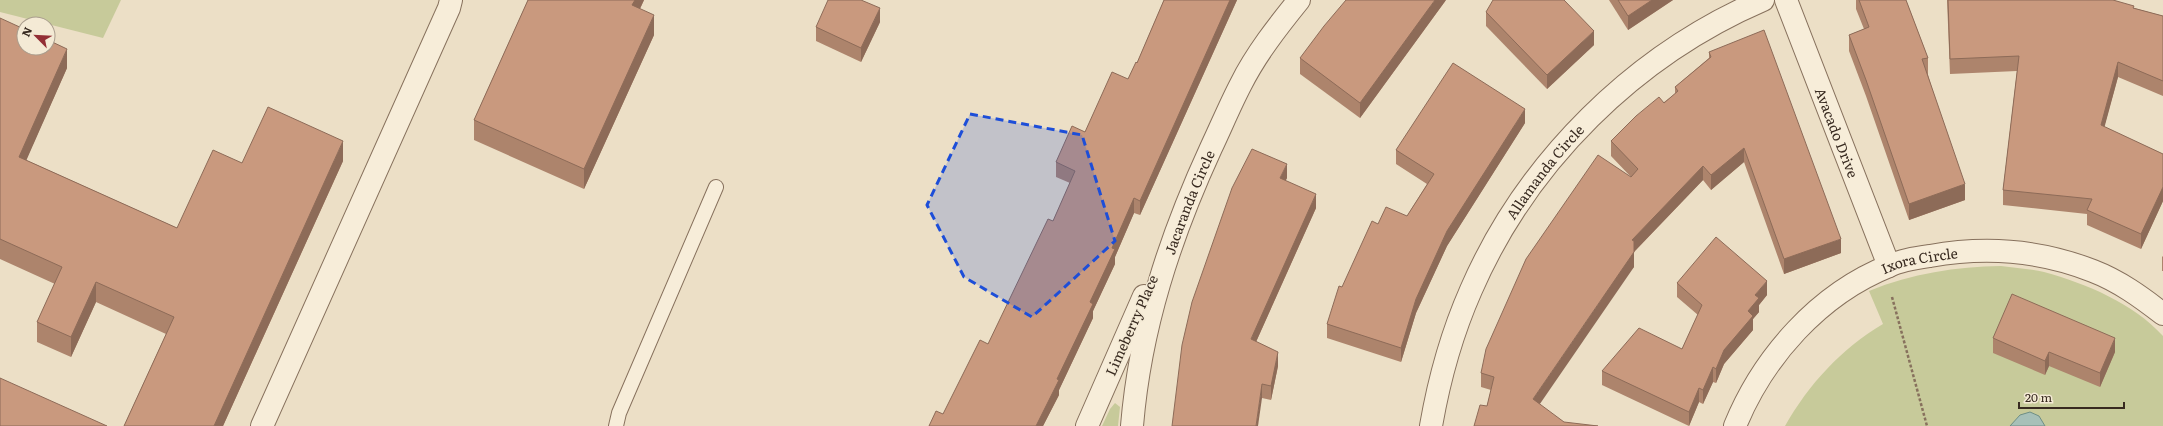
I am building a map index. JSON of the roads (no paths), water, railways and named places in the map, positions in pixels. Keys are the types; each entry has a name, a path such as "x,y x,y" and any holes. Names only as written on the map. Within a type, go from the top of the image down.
{"street":[{"path":"262,426 440,29 451,0"},
{"path":"1241,83 1280,0"},
{"name":"Jacaranda Circle","path":"1132,426 1138,372 1150,313 1186,202 1241,83 1264,47 1299,0"},
{"name":"Allamanda Circle","path":"1431,426 1446,360 1471,290 1504,225 1524,194 1572,136 1625,86 1684,42 1715,24 1763,0"},
{"name":"Avacado Drive","path":"1786,0 1886,267"},
{"name":"Limeberry Place","path":"1086,426 1186,202"},
{"name":"Ixora Circle","path":"1735,426 1754,387 1789,338 1810,317 1833,298 1859,281 1886,267 1913,258 1965,251 2018,251 2044,256 2095,272 2142,298 2163,314"}],"lane":[{"path":"616,426 619,412 716,187"}],"water":[{"path":"2030,412 2039,416 2045,426 2010,426 2020,415"}]}
